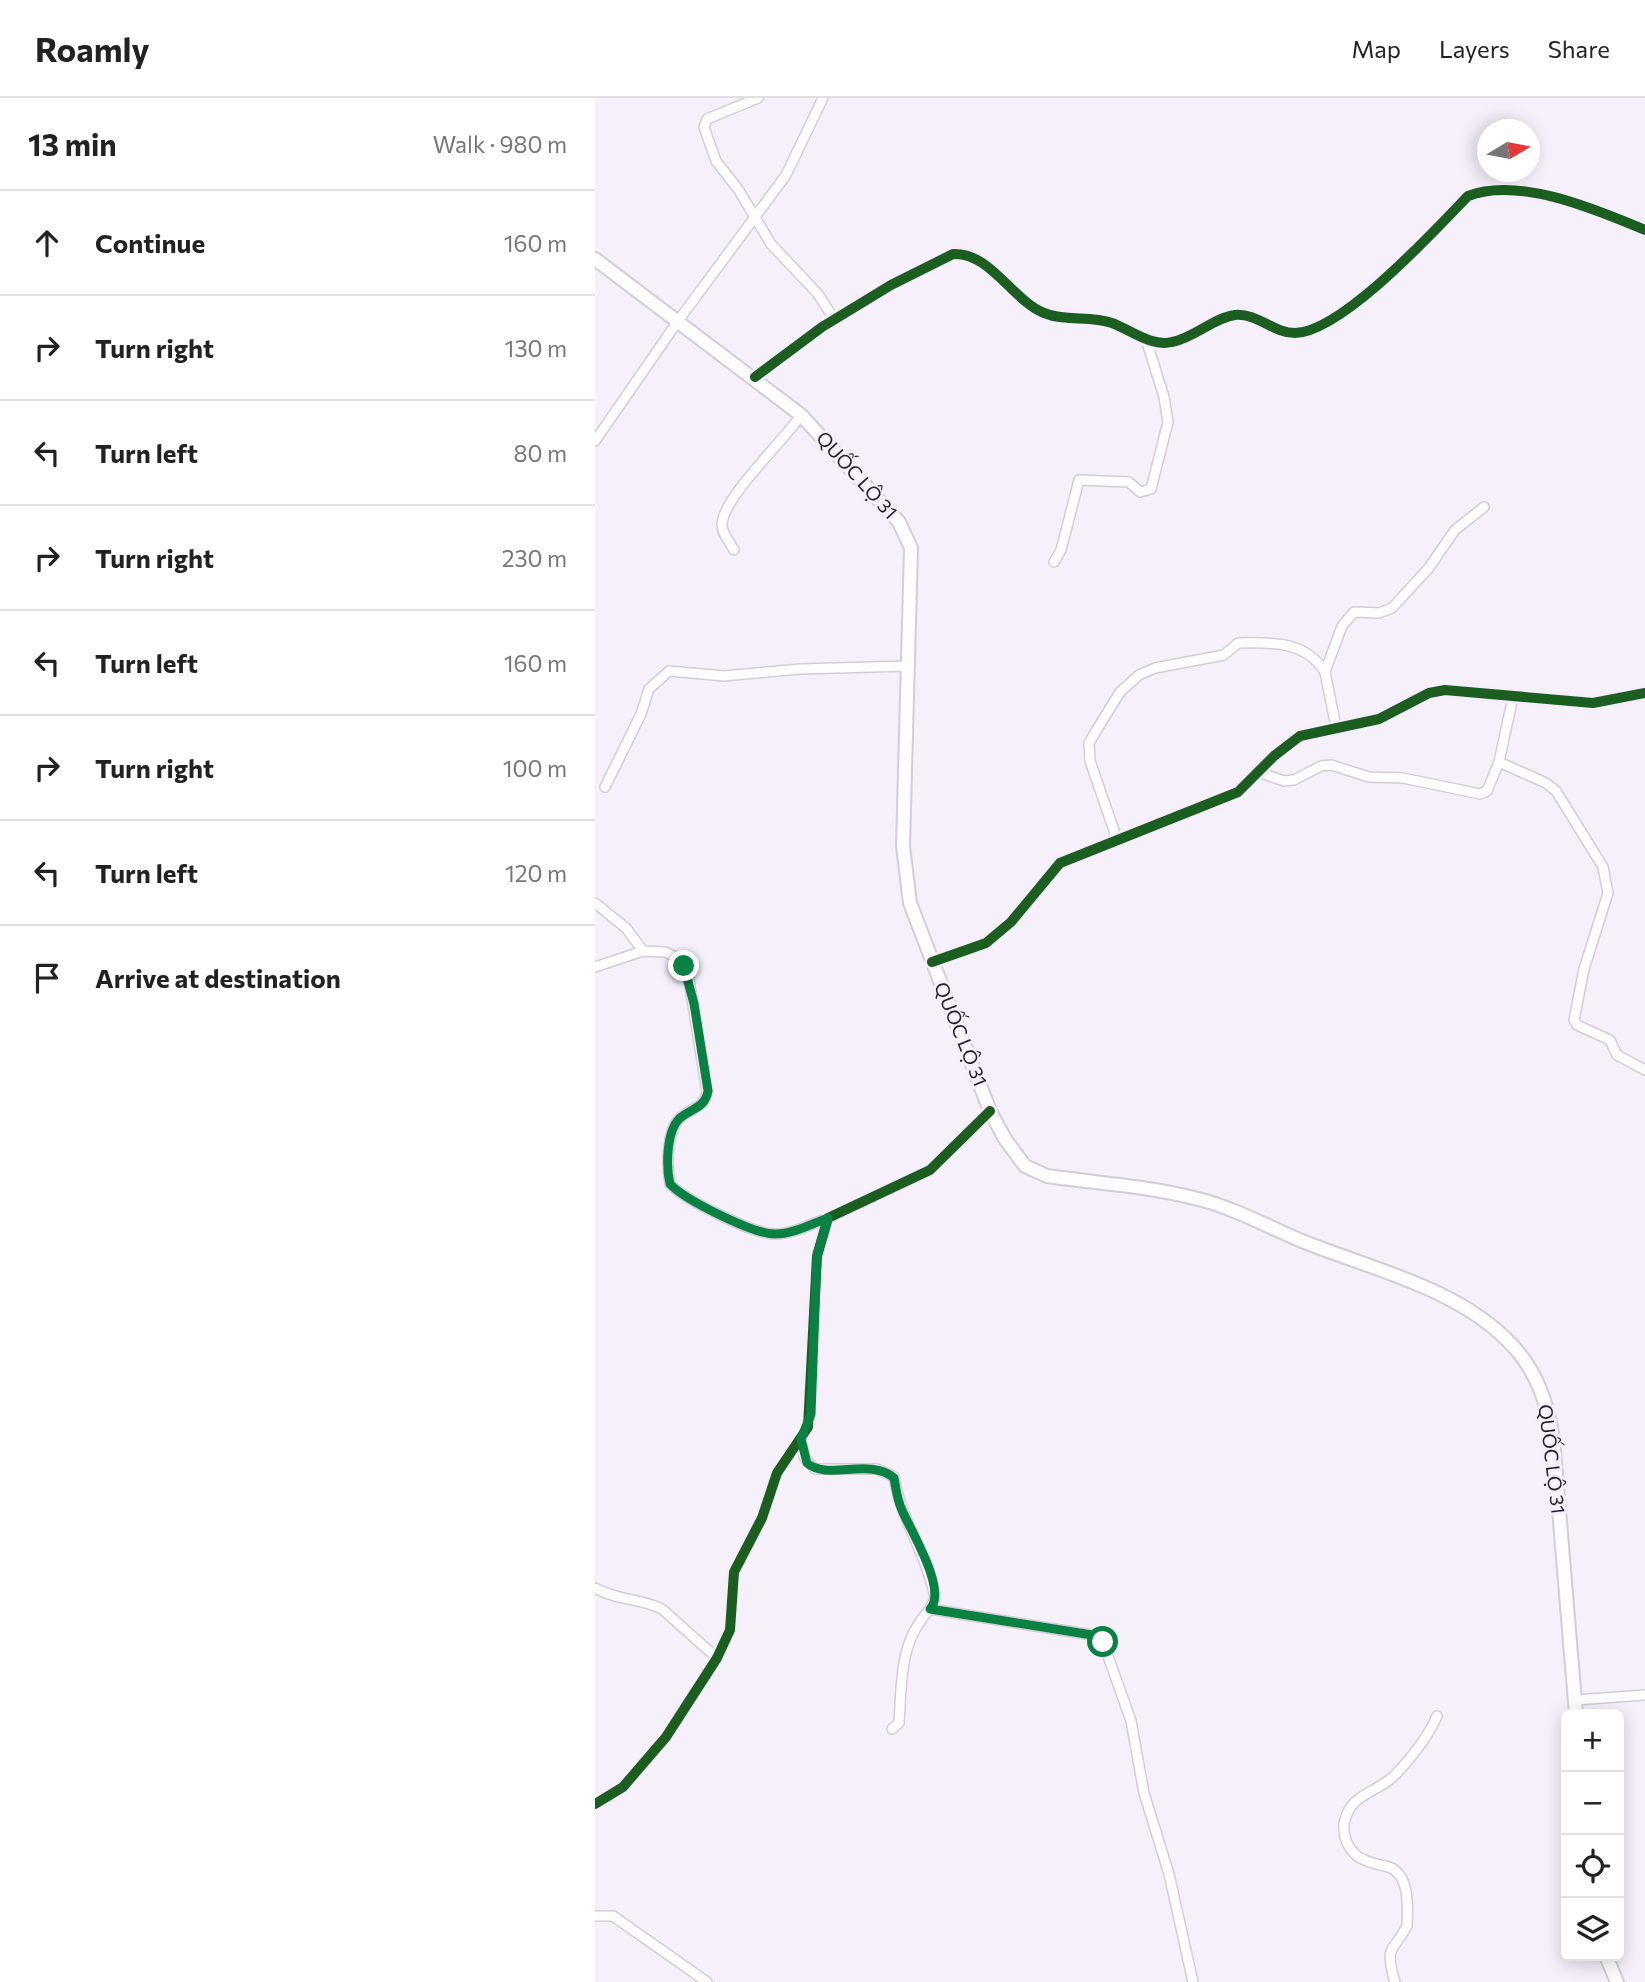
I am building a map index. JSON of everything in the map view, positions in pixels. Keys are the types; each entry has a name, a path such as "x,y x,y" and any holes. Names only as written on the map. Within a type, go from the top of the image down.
{"highway":[{"name":"QUỐC LỘ 31","path":"595,259 755,377 801,415 899,522 911,548 903,846 910,903 990,1111 1017,1156 1036,1173 1192,1197 1245,1213 1300,1240 1440,1295 1487,1321 1511,1344 1544,1395 1549,1416 1576,1709"},
{"path":"1609,1961 1617,1982"}],"street":[{"path":"758,98 707,119 704,127 716,161 738,189 771,244 818,294 834,319"},
{"path":"595,441 678,321 786,175 824,98"},
{"path":"755,377 834,319 934,262 959,254 979,261 1045,313 1064,319 1103,320 1146,339 1170,343 1233,315 1254,317 1292,332 1320,326 1351,307 1468,196 1476,193 1499,189 1560,199 1645,230"},
{"path":"1054,562 1062,550 1079,480 1129,482 1140,492 1151,489 1168,422 1164,397 1146,339"},
{"path":"734,550 723,532 723,519 756,467 788,435 801,415"},
{"path":"1325,672 1346,619 1354,612 1379,613 1392,608 1428,569 1455,530 1484,507"},
{"path":"1117,839 1088,751 1096,731 1126,685 1155,668 1224,656 1238,643 1292,645 1321,665 1325,672 1336,727"},
{"path":"605,787 641,714 649,689 669,671 723,676 907,666"},
{"path":"932,962 986,943 1011,922 1060,863 1238,792 1300,736 1379,719 1437,691 1458,689 1513,697 1593,703 1645,693"},
{"path":"1258,772 1284,781 1294,780 1315,768 1331,765 1369,777 1403,778 1479,794 1487,791 1499,762 1513,697"},
{"path":"1499,762 1546,783 1556,791 1598,855 1608,893 1584,969 1574,1020 1577,1025 1610,1040 1617,1055 1645,1070"},
{"path":"595,903 626,928 643,951"},
{"path":"595,967 643,951 665,951 674,956 688,974 708,1091 702,1105 675,1125 668,1158 670,1184 709,1208 764,1232 787,1232 828,1218 930,1170 990,1111"},
{"path":"595,1804 623,1787 666,1737 717,1658 733,1618 734,1572 762,1518 777,1473 788,1453 801,1439 811,1414 817,1256 828,1218"},
{"path":"801,1439 804,1457 815,1469 877,1469 894,1478 900,1507 927,1562 935,1598 904,1649 899,1723 892,1728"},
{"path":"595,1588 618,1600 653,1604 662,1609 717,1658"},
{"path":"930,1609 1092,1635 1103,1642 1131,1721 1145,1793 1169,1874 1193,1982"},
{"path":"1575,1700 1645,1695"},
{"path":"1395,1982 1389,1958 1393,1943 1407,1926 1406,1894 1399,1873 1356,1855 1347,1843 1343,1830 1345,1819 1355,1799 1395,1775 1437,1716"},
{"path":"595,1916 607,1913 613,1916 707,1982"}],"cycle path":[{"path":"755,377 822,327 891,285 953,254 966,255 990,268 1021,298 1044,313 1104,321 1149,340 1164,343 1188,337 1219,320 1235,315 1251,317 1287,332 1295,333 1315,328 1337,316 1387,277 1468,196 1488,191 1510,190 1558,198 1645,230"},
{"path":"932,962 986,943 1011,922 1060,863 1238,792 1274,756 1300,736 1379,719 1429,693 1445,690 1593,703 1645,693"},
{"path":"595,1804 623,1787 666,1737 717,1658 730,1630 734,1572 762,1518 777,1473 808,1427 817,1256 828,1218 930,1170 990,1111"}],"route":[{"path":"684,966 694,1004 700,1058 708,1091 702,1105 675,1125 668,1158 670,1184 709,1208 771,1234 795,1230 828,1218 817,1256 811,1414 801,1439 807,1463 815,1469 877,1469 894,1478 900,1507 927,1562 935,1598 935,1604 930,1609 1092,1635 1103,1642"}]}
